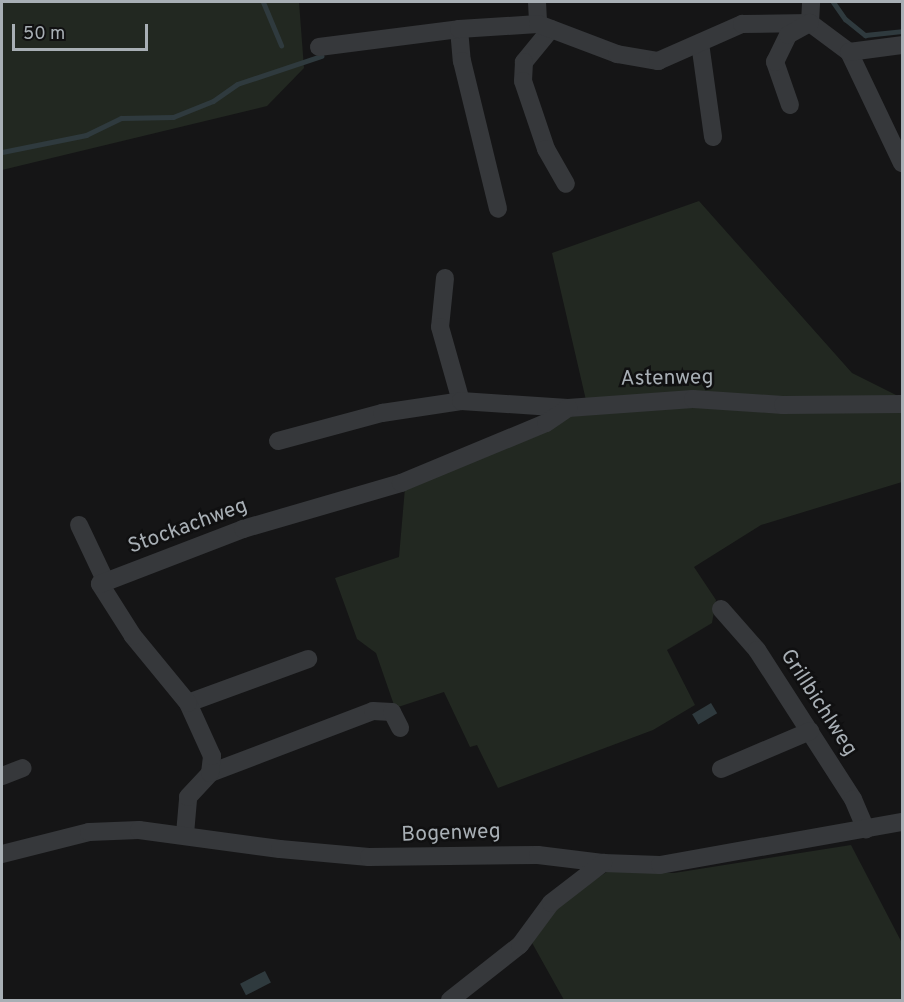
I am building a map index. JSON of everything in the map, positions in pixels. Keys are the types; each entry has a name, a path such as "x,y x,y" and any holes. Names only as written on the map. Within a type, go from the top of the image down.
{"street":[{"path":"537,2 545,27 524,62 523,81 546,149 566,184"},
{"path":"810,23 811,2"},
{"path":"790,105 775,62 788,35 810,23"},
{"path":"319,47 459,29 545,27 648,61 666,60 742,24 810,23 849,52 903,163"},
{"path":"459,29 462,61 498,209"},
{"path":"700,43 713,136"},
{"path":"849,52 903,45"},
{"path":"445,278 440,327 461,400"},
{"name":"Astenweg","path":"278,441 433,403 461,400 568,408 693,399 783,405 903,404"},
{"name":"Stockachweg","path":"106,582 243,529 401,483 546,423 568,408"},
{"path":"79,525 106,582 100,585 108,601 188,703 212,756 210,773"},
{"name":"Grillbichlweg","path":"721,609 757,650 853,799 866,829"},
{"path":"188,703 308,659"},
{"path":"185,834 190,792 210,773 373,711 392,712 400,728"},
{"path":"721,769 810,731"},
{"path":"2,776 23,768"},
{"name":"Bogenweg","path":"2,852 104,830 185,834 353,855 538,855 603,863 677,863 903,822"},
{"path":"450,1000 520,945 551,903 603,863"}],"shaded area":[{"path":"2,2 299,2 304,68 267,106 2,170"},
{"path":"699,201 852,373 902,398 902,482 761,525 694,567 716,600 712,623 667,650 695,705 653,730 498,788 477,745 470,747 444,692 395,708 376,653 357,639 335,578 399,557 405,488 588,409 552,253"},
{"path":"711,703 717,713 698,725 692,714"},
{"path":"851,845 902,943 902,1000 564,1000 531,941 553,908 608,871 674,873"},
{"path":"265,971 271,983 246,995 240,984"}],"waterway":[{"path":"263,2 281,45"},
{"path":"833,2 845,19 865,35 902,31"},
{"path":"2,152 86,135 121,118 173,117 213,101 237,84 321,56"}]}
